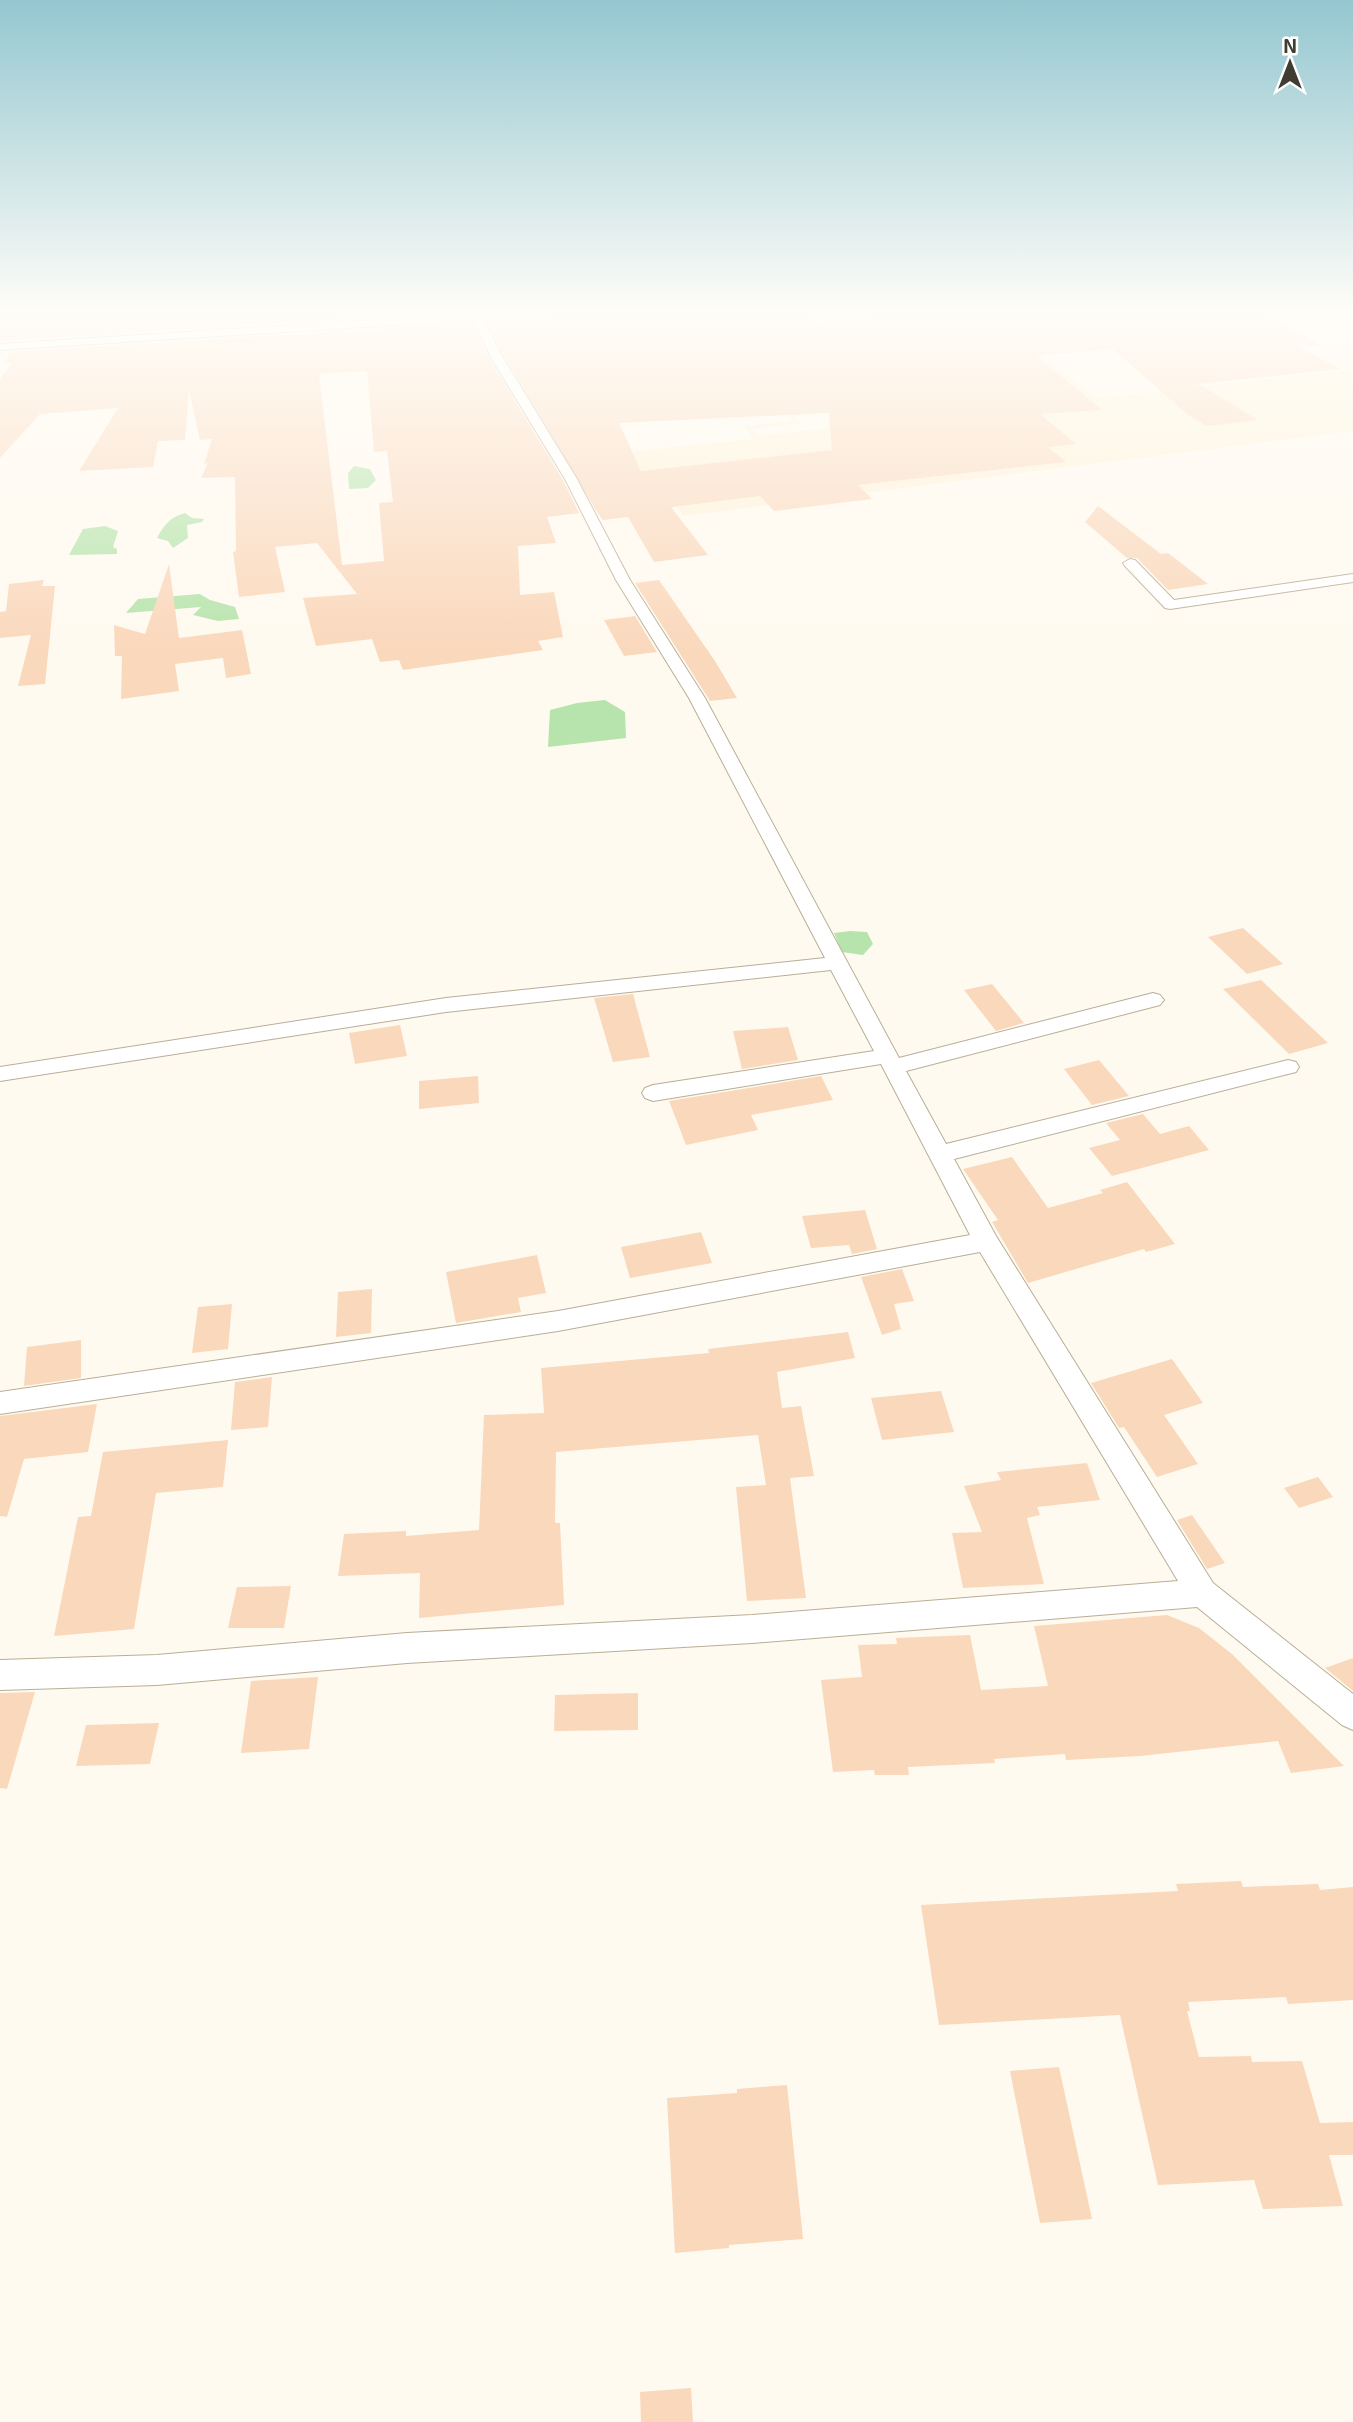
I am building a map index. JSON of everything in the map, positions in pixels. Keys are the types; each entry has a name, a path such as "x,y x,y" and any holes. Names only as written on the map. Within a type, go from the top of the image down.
{"street":[{"path":"538,425 571,479 623,580 696,698 986,1241 1202,1593 1353,1713"},
{"path":"1130,563 1170,605 1353,578"},
{"path":"0,1074 446,1005 836,962"},
{"path":"653,1093 889,1061 1153,1000"},
{"path":"939,1154 1288,1066"},
{"path":"0,1403 558,1321 986,1241"},
{"path":"0,1675 157,1670 407,1648 752,1629 1202,1593"}],"shaded area":[{"path":"785,425 751,429 758,436 860,425 1353,425 1353,431 683,516 677,507 640,512 607,454 752,439 745,426","holes":["1026,430 1065,462 646,509 622,473"]},
{"path":"354,466 370,469 376,480 368,488 349,489 348,473"},
{"path":"185,513 192,518 204,519 202,522 187,525 188,538 173,548 168,541 157,538 168,522"},
{"path":"105,526 118,531 113,547 117,549 117,554 69,555 83,529"},
{"path":"200,594 210,600 235,607 239,619 218,621 193,615 201,607 126,613 138,599"},
{"path":"605,700 625,712 626,738 548,747 550,710"},
{"path":"867,932 873,944 863,955 842,952 834,933"}],"building":[{"path":"0,425 30,425 0,458"},
{"path":"107,425 186,425 185,440 158,441 153,467 79,471"},
{"path":"197,425 325,425 342,565 384,561 379,503 393,502 387,451 374,452 372,425 529,425 563,480 579,513 547,517 556,543 518,546 520,595 554,592 563,637 538,641 543,650 403,670 399,660 380,662 372,639 316,646 303,598 357,594 317,543 275,547 285,592 239,597 233,552 236,551 235,477 201,478 208,463 204,464 212,439 200,440"},
{"path":"545,425 620,425 641,471 832,450 830,425 1053,425 1076,444 1048,447 1066,462 858,485 872,499 774,511 760,496 671,507 708,555 654,562 628,517 603,520"},
{"path":"1098,506 1161,554 1168,553 1208,584 1168,590 1137,558 1127,558 1085,522"},
{"path":"169,564 179,638 242,630 251,674 226,678 223,658 175,664 179,691 121,699 122,656 115,656 114,625 145,634"},
{"path":"44,580 42,586 55,586 45,684 18,686 31,635 0,638 0,612 6,611 9,584"},
{"path":"659,580 737,698 710,701 635,583"},
{"path":"635,616 657,652 624,656 604,620"},
{"path":"1243,928 1283,964 1247,974 1208,937"},
{"path":"1261,980 1328,1043 1289,1054 1223,989"},
{"path":"992,984 1024,1023 996,1031 964,990"},
{"path":"633,994 650,1057 613,1062 594,998"},
{"path":"400,1025 407,1056 355,1064 349,1033"},
{"path":"788,1027 798,1060 742,1069 733,1031"},
{"path":"1099,1060 1129,1096 1092,1105 1064,1069"},
{"path":"478,1076 479,1103 419,1109 419,1081"},
{"path":"821,1076 833,1100 751,1115 758,1130 686,1145 669,1101"},
{"path":"1143,1114 1160,1134 1189,1126 1209,1150 1112,1176 1089,1148 1120,1140 1106,1123"},
{"path":"1012,1157 1048,1208 1103,1193 1100,1190 1127,1182 1175,1244 1146,1252 1144,1249 1028,1283 992,1222 998,1220 963,1169"},
{"path":"865,1210 877,1249 852,1254 849,1245 811,1248 802,1216"},
{"path":"701,1232 712,1263 630,1278 621,1247"},
{"path":"537,1255 546,1293 518,1298 521,1312 456,1323 446,1272"},
{"path":"902,1269 914,1301 894,1304 901,1329 882,1335 861,1277"},
{"path":"372,1289 371,1333 336,1337 338,1292"},
{"path":"232,1304 228,1349 192,1353 198,1307"},
{"path":"848,1332 855,1358 777,1372 782,1408 801,1406 814,1476 790,1478 806,1598 747,1601 736,1487 766,1485 758,1435 556,1452 555,1523 560,1523 564,1605 419,1618 420,1573 338,1576 344,1534 406,1531 406,1536 479,1530 484,1415 544,1413 541,1368 709,1353 708,1349"},
{"path":"81,1340 81,1378 24,1386 27,1347"},
{"path":"1172,1359 1203,1403 1164,1415 1198,1464 1157,1477 1124,1427 1119,1428 1091,1383"},
{"path":"272,1377 268,1427 231,1430 235,1382"},
{"path":"941,1391 954,1432 882,1440 871,1398"},
{"path":"97,1404 88,1452 24,1459 7,1517 0,1516 0,1416"},
{"path":"228,1440 223,1487 156,1493 134,1629 54,1636 78,1517 91,1516 103,1452"},
{"path":"1087,1463 1100,1500 1037,1507 1040,1515 1027,1518 1044,1584 963,1588 952,1533 982,1532 964,1486 1001,1480 997,1472"},
{"path":"1318,1477 1333,1497 1299,1508 1284,1488"},
{"path":"1192,1515 1225,1563 1207,1569 1177,1520"},
{"path":"291,1586 284,1628 228,1628 237,1587"},
{"path":"1167,1615 1199,1628 1232,1654 1344,1766 1291,1773 1278,1741 1140,1756 1066,1760 1065,1754 994,1759 995,1763 908,1767 909,1775 875,1775 874,1770 833,1772 821,1680 862,1677 858,1645 897,1644 896,1638 970,1635 981,1690 1048,1686 1034,1626"},
{"path":"1353,1658 1353,1691 1325,1668"},
{"path":"318,1677 309,1749 241,1753 251,1681"},
{"path":"35,1692 7,1789 0,1788 0,1693"},
{"path":"638,1693 638,1730 554,1731 555,1695"},
{"path":"159,1723 150,1764 76,1766 86,1725"},
{"path":"1241,1881 1243,1887 1318,1884 1320,1890 1353,1887 1353,2000 1288,2004 1286,1997 1188,2002 1190,2011 1187,2011 1199,2057 1251,2056 1252,2062 1302,2061 1320,2123 1353,2122 1353,2155 1329,2155 1343,2206 1263,2209 1254,2180 1158,2185 1120,2015 939,2025 921,1905 1178,1891 1176,1884"},
{"path":"1059,2067 1092,2219 1040,2223 1010,2071"},
{"path":"787,2085 803,2239 675,2253 667,2098 737,2093 737,2089"},
{"path":"691,2388 693,2422 641,2422 640,2392"}]}
